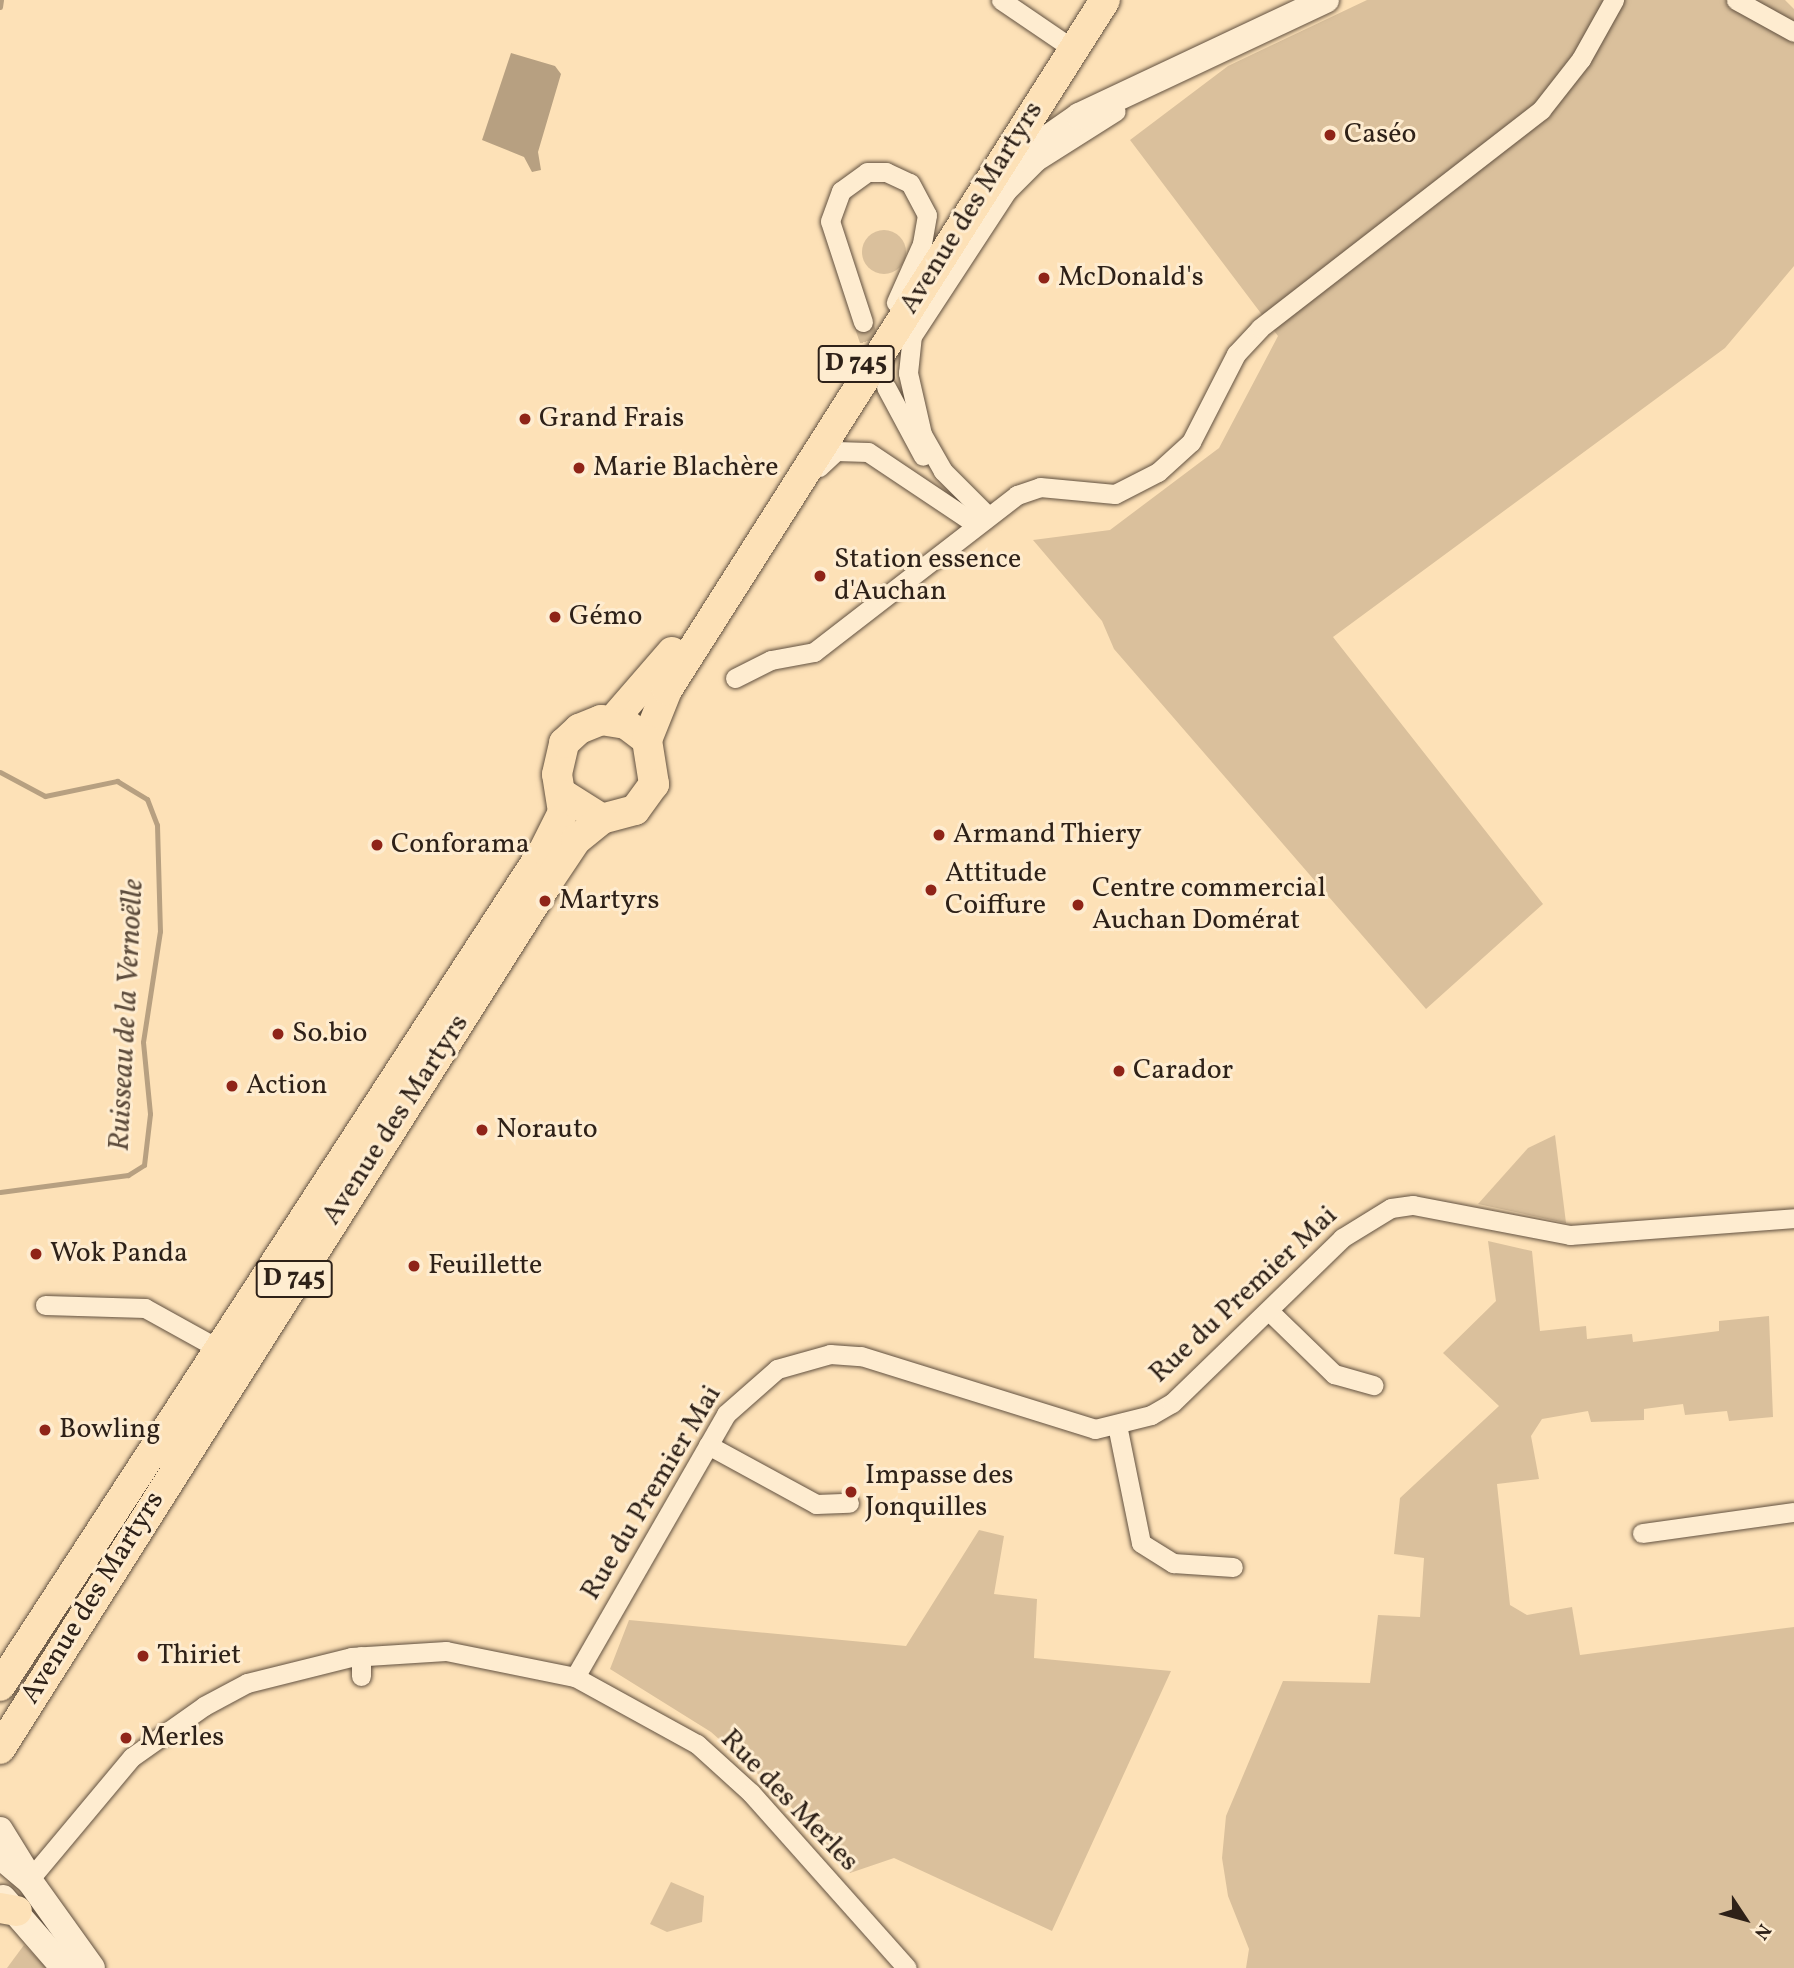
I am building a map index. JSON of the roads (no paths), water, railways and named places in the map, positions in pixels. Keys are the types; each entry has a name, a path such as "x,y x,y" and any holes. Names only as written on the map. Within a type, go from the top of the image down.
{"main road":[{"name":"Avenue des Martyrs","path":"647,740 667,690 989,180 1068,45 1090,0"},
{"name":"Avenue des Martyrs","path":"614,720 663,667 897,302 1068,45 1105,0"},
{"path":"989,180 1079,116 1326,0"},
{"path":"614,720 647,740 656,769 646,798 624,815 602,819 564,795 557,774 564,743 589,723 614,720"},
{"name":"Avenue des Martyrs","path":"0,1749 230,1355 544,850 564,795"},
{"name":"Avenue des Martyrs","path":"0,1686 230,1355 576,840 602,819"},
{"path":"0,1830 14,1864 92,1968"},
{"path":"14,1864 5,1903 64,1968"}],"street":[{"path":"1001,0 1068,45"},
{"path":"1736,0 1794,32"},
{"path":"735,678 771,660 814,652 983,520 1040,487 1115,494 1158,472 1191,442 1237,354 1260,328 1541,110 1581,59 1612,2"},
{"path":"983,520 943,471 922,434 906,356 985,220 1054,149 1176,85 1238,42"},
{"path":"863,322 831,221 841,191 867,172 899,175 924,202 922,244 897,302"},
{"path":"886,387 916,448 943,471"},
{"path":"732,587 836,451 856,449 893,465 983,520"},
{"name":"Rue du Premier Mai","path":"575,1677 708,1445 751,1387 777,1369 830,1354 861,1356 1064,1423 1116,1425 1172,1403 1342,1238 1391,1208 1413,1205 1570,1236 1794,1218"},
{"path":"45,1305 145,1308 230,1355"},
{"path":"1269,1311 1334,1374 1373,1385"},
{"path":"1116,1425 1141,1543 1173,1563 1233,1567"},
{"path":"708,1445 816,1504 849,1503"},
{"path":"1642,1533 1794,1512"},
{"name":"Rue des Merles","path":"14,1864 57,1846 131,1756 204,1706 247,1684 361,1656 446,1651 575,1677 639,1707 719,1762 907,1968"},
{"path":"361,1656 361,1676"}],"waterway":[{"name":"Ruisseau de la Vernoëlle","path":"0,7 1,0"},
{"name":"Ruisseau de la Vernoëlle","path":"0,772 45,796 117,781 147,799 157,825 160,931 143,1042 150,1114 144,1165 128,1175 0,1192"}],"tunnel":[{"path":"863,322 878,366"}],"place":[{"name":"Caséo","path":"1330,135"},
{"name":"McDonald's","path":"1044,278"},
{"name":"Grand Frais","path":"525,419"},
{"name":"Marie Blachère","path":"579,468"},
{"name":"Station essence d'Auchan","path":"820,576"},
{"name":"Gémo","path":"555,617"},
{"name":"Armand Thiery","path":"939,835"},
{"name":"Conforama","path":"377,845"},
{"name":"Attitude Coiffure","path":"931,890"},
{"name":"Martyrs","path":"545,901"},
{"name":"Centre commercial Auchan Domérat","path":"1078,905"},
{"name":"So.bio","path":"278,1034"},
{"name":"Carador","path":"1119,1071"},
{"name":"Action","path":"232,1086"},
{"name":"Norauto","path":"482,1130"},
{"name":"Wok Panda","path":"36,1254"},
{"name":"Feuillette","path":"414,1266"},
{"name":"Bowling","path":"45,1430"},
{"name":"Impasse des Jonquilles","path":"851,1492"},
{"name":"Thiriet","path":"143,1656"},
{"name":"Merles","path":"126,1738"}]}
